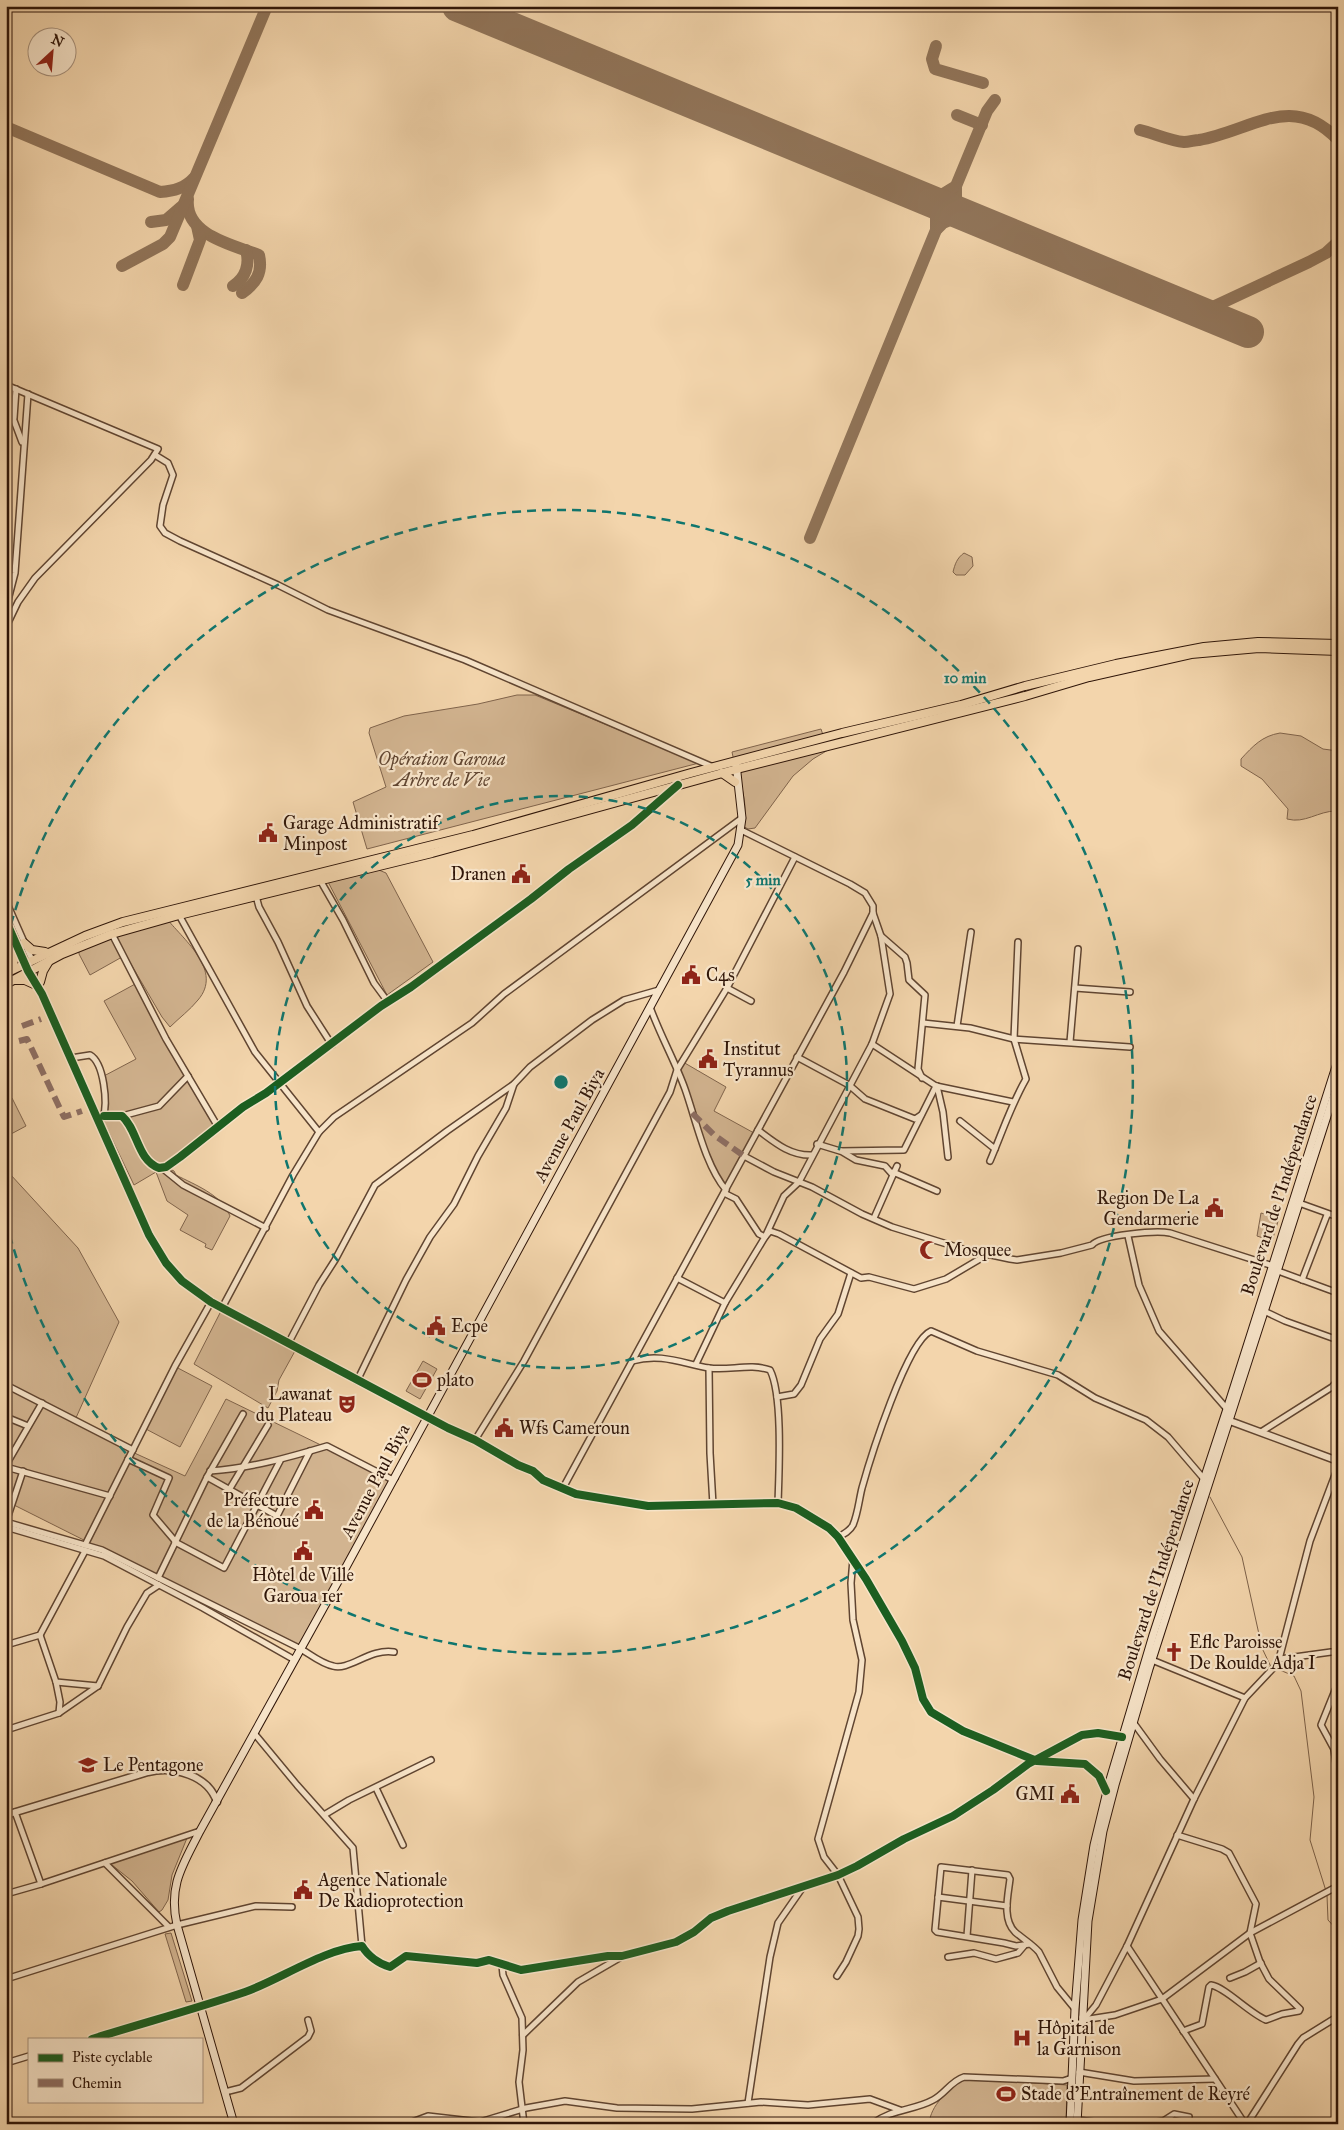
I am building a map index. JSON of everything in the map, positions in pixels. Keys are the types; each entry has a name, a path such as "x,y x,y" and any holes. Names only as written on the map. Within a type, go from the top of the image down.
{"main road":[{"path":"8,972 20,943 48,956 112,934 179,915 519,830 722,773 733,766 842,733 961,705 1025,686 1144,658 1204,647 1258,642 1338,644"},
{"path":"10,982 30,966 48,956 93,933 130,920 473,836 714,767 733,766 1025,696 1089,677 1191,654 1259,648 1338,651"},
{"name":"Avenue Paul Biya","path":"234,2124 200,2006 173,1926 174,1889 184,1862 200,1831 738,845 742,818 733,766"},
{"path":"722,773 737,786"},
{"path":"10,982 25,980 38,984 48,956"},
{"path":"8,972 30,966"},
{"name":"Boulevard de l'Indépendance","path":"1075,2123 1080,2072 1088,1921 1102,1840 1115,1785 1227,1420 1264,1311 1275,1268 1338,1060"},
{"name":"Boulevard de l'Indépendance","path":"1075,2123 1072,2078 1082,1920 1094,1845 1106,1791 1152,1635 1204,1479 1227,1420 1227,1409 1299,1203 1337,1087"}],"street":[{"path":"6,627 18,602 35,578 155,455 158,449 11,387 10,410 24,446"},
{"path":"6,608 15,574 28,394"},
{"path":"155,455 168,463 173,476 162,505 160,526 165,533 180,542 278,584 328,610 471,662 714,767"},
{"path":"162,1168 180,1158 243,1107 332,1045 388,1002 532,899 569,869 632,825 678,785"},
{"path":"222,1308 293,1175 319,1132 334,1117 472,1023 504,994 742,818"},
{"path":"696,1364 726,1303 764,1237 784,1196 798,1182 872,1044 890,994 881,936 873,913 871,900 850,884 741,830"},
{"path":"475,1440 524,1362 670,1092 677,1070 726,988 796,858"},
{"path":"320,880 343,920 374,983 388,1002"},
{"path":"256,896 259,907 278,942 307,1006 332,1045"},
{"path":"6,901 20,943 71,1058 102,1119 149,1236 166,1263 182,1281 211,1302 288,1344 533,1471 542,1480 576,1494 648,1506 778,1502 796,1508 829,1528 838,1536 853,1558 910,1656 923,1699 931,1712 963,1731 1037,1761 1085,1764 1099,1776 1106,1791"},
{"path":"564,1488 844,972 873,913"},
{"path":"179,915 255,1052 319,1132"},
{"path":"6,921 20,943"},
{"path":"956,1026 972,932"},
{"path":"112,934 134,978 218,1127"},
{"path":"881,936 904,957 908,963 909,980 924,993 918,1069 922,1078"},
{"path":"990,1161 1013,1102 1026,1079 1014,1039 1018,942"},
{"path":"1070,1042 1078,949"},
{"path":"726,988 751,1001"},
{"path":"1075,988 1130,992"},
{"path":"288,1344 318,1284 335,1260 376,1185 447,1131 514,1084 530,1067 592,1020 624,1000 659,990"},
{"path":"650,1007 677,1070 712,1168 725,1191 736,1199 754,1229 764,1237"},
{"path":"923,1023 956,1026 1014,1039 1130,1046"},
{"path":"872,1044 936,1086 1013,1102"},
{"path":"71,1058 90,1055 97,1061 104,1094 102,1119"},
{"path":"797,1057 849,1086 865,1099 915,1119 923,1113"},
{"path":"102,1119 122,1116 159,1106 188,1076"},
{"path":"357,1381 406,1280 430,1237 454,1204 478,1156 506,1108 514,1084"},
{"path":"840,1151 904,1150 936,1086"},
{"path":"936,1086 943,1112 948,1157"},
{"path":"122,1116 131,1125 148,1161 154,1166 162,1168 183,1185 266,1228"},
{"path":"960,1121 995,1149"},
{"path":"758,1130 787,1150 804,1155 812,1155"},
{"path":"817,1144 840,1151 851,1158 885,1166 893,1174 937,1191"},
{"path":"744,1156 892,1227 963,1249 1017,1260 1061,1253 1092,1245 1095,1242 1164,1232 1275,1268 1336,1293 1338,1284"},
{"path":"874,1218 896,1166"},
{"path":"1299,1203 1338,1217"},
{"path":"1302,1280 1327,1215"},
{"path":"764,1237 770,1231 779,1234 861,1278 869,1277 914,1289 946,1279 990,1253"},
{"path":"1128,1236 1139,1285 1159,1331 1227,1409"},
{"path":"777,1397 794,1394 801,1385 820,1339 838,1314 851,1273"},
{"path":"678,1278 726,1303"},
{"path":"60,1713 56,1682 40,1636 175,1366 211,1302"},
{"path":"1264,1311 1338,1340"},
{"path":"838,1536 850,1530 853,1525 862,1487 901,1375 912,1355 927,1333 931,1331 977,1351 1058,1375 1095,1398 1146,1420 1168,1437 1204,1479"},
{"path":"632,1361 646,1357 696,1364 709,1368 749,1366 770,1370 775,1379 777,1397 779,1448 778,1502"},
{"path":"709,1368 713,1505"},
{"path":"1261,1432 1332,1387 1338,1380"},
{"path":"6,1386 133,1450"},
{"path":"42,1403 6,1466 110,1496"},
{"path":"158,1578 208,1474 243,1414"},
{"path":"6,1417 28,1426"},
{"path":"1227,1420 1338,1461"},
{"path":"229,1490 268,1425"},
{"path":"208,1474 280,1461 327,1446 393,1480"},
{"path":"208,1474 229,1490 277,1516 310,1451"},
{"path":"128,1458 169,1478 153,1515 175,1542 224,1568 280,1461"},
{"path":"1082,2019 1096,2005 1127,1946 1194,1799 1245,1698 1277,1666 1310,1541 1338,1468"},
{"path":"23,1471 6,1522 104,1556 294,1659"},
{"path":"6,1527 85,1548 102,1550 301,1649 331,1666 337,1667 377,1652 394,1652"},
{"path":"837,1976 854,1946 859,1929 858,1917 838,1875 824,1858 818,1839 859,1692 862,1660 853,1620 851,1582 853,1558"},
{"path":"6,1730 60,1713 98,1686 127,1627 147,1593 148,1588 145,1577"},
{"path":"147,1593 159,1585"},
{"path":"6,1645 40,1636"},
{"path":"1280,1659 1331,1652"},
{"path":"1152,1660 1245,1698"},
{"path":"56,1682 98,1686"},
{"path":"1338,1683 1321,1725 1336,1751 1338,1777"},
{"path":"1133,1722 1160,1759 1194,1799"},
{"path":"254,1733 353,1848 362,1946 366,1953 384,1966 390,1967 406,1956 477,1963 489,1960 502,1965 527,1970 543,1965 608,1956 622,1956 676,1942 694,1932 711,1918 838,1875 904,1839 953,1816 1028,1764 1037,1761 1082,1735 1098,1733 1122,1737"},
{"path":"324,1814 431,1760"},
{"path":"6,1815 159,1769 172,1769 184,1773 210,1788 216,1789 225,1786"},
{"path":"210,1788 216,1802"},
{"path":"376,1788 403,1845"},
{"path":"15,1812 41,1884"},
{"path":"6,1894 200,1831"},
{"path":"1178,1835 1229,1853 1256,1904 1250,1933 1261,1963 1269,1979 1299,2006 1299,2011 1282,2014 1266,2020 1242,2006 1217,1986 1211,1985 1202,2024 1183,2031"},
{"path":"105,1863 173,1926"},
{"path":"1027,1945 1014,1946 967,1936 939,1933 936,1930 941,1867 1008,1875 1010,1879 1007,1916 1011,1927 1027,1945 1039,1952 1060,1992 1075,2009"},
{"path":"967,1936 972,1870"},
{"path":"1082,2019 1115,2015 1162,2000 1250,1933 1338,1886"},
{"path":"748,2103 770,1958 778,1923 803,1887"},
{"path":"938,1898 1007,1906"},
{"path":"6,1979 173,1926 256,1906 292,1907"},
{"path":"948,1957 974,1953 996,1958 1018,1953 1027,1945"},
{"path":"95,2038 260,1986 320,1958 362,1946"},
{"path":"1127,1946 1246,2124 1303,2038 1337,2017"},
{"path":"522,2036 578,1982 622,1956"},
{"path":"1230,1978 1261,1963"},
{"path":"502,1965 503,1975 522,2018 519,2082 524,2124"},
{"path":"225,2092 241,2088 308,2037 311,2031 308,2020"},
{"path":"6,2063 28,2056"},
{"path":"1080,2072 1134,2081 1215,2079"},
{"path":"872,2124 900,2110 923,2106 935,2100 957,2079 964,2077 1063,2081 1072,2078"},
{"path":"394,2124 412,2122 428,2116 480,2122 523,2109 565,2101 617,2108 692,2109 761,2102 801,2105 870,2099 900,2110"},
{"path":"1146,2124 1163,2122 1174,2114 1189,2117"},
{"path":"1075,2123 1108,2124"}],"green space":[{"path":"964,553 972,557 973,566 965,575 956,575 953,572 955,566 958,559"},
{"name":"Opération Garoua Arbre de Vie","path":"517,695 535,695 699,763 367,849 353,802 386,787 369,733 370,728 404,716 478,704"},
{"path":"821,729 828,750 813,759 793,776 755,828 748,829 743,826 745,816 744,798 732,752"},
{"path":"1280,733 1301,736 1323,749 1338,751 1338,813 1336,811 1323,813 1300,820 1287,819 1288,809 1262,779 1241,766 1241,759 1254,746 1268,736"},
{"path":"374,868 386,873 433,962 387,995 326,878"},
{"path":"167,919 199,957 204,967 206,978 205,989 198,1000 170,1027 162,1017 115,937"},
{"path":"112,937 122,957 90,975 79,954 79,948"},
{"path":"137,983 216,1124 183,1153 161,1165 207,1191 226,1208 230,1216 212,1250 205,1247 206,1244 180,1230 188,1215 167,1201 156,1172 134,1185 100,1114 103,1110 102,1077 136,1059 104,1001"},
{"path":"683,1062 726,1087 714,1111 754,1133 726,1190 719,1181 677,1070"},
{"path":"12,1098 26,1126 11,1134 6,1125 6,1101"},
{"path":"10,1174 78,1248 119,1322 75,1420 130,1451 185,1476 226,1399 393,1480 301,1649 6,1501 6,1175"},
{"path":"1261,1213 1279,1218 1272,1241 1257,1236"},
{"path":"221,1311 295,1351 279,1380 277,1391 268,1408 194,1364"},
{"name":"plato","path":"423,1361 437,1369 420,1399 406,1391"},
{"path":"176,1367 212,1386 180,1447 144,1428"},
{"path":"187,1838 172,1875 168,1900 159,1912 132,1881 107,1861"},
{"path":"171,1933 192,2001 186,2002 165,1934"},
{"name":"Stade d'Entraînement de Reyré","path":"960,2080 1067,2085 1066,2124 929,2124 930,2117 940,2099"}],"waterway":[{"path":"1210,1497 1242,1557 1262,1648 1271,1667"},
{"path":"1275,1668 1294,1676 1301,1691 1314,1797 1310,1840 1326,1891"},
{"path":"1327,1895 1328,1920 1338,1931"}],"taxiway":[{"path":"122,266 163,244 170,237 267,6"},
{"path":"936,46 932,59 935,69 983,83"},
{"path":"810,538 936,230 936,216 928,200 938,197 956,186 987,111 995,100"},
{"path":"957,115 982,125"},
{"path":"1140,130 1186,142 1218,135 1271,118 1288,116 1304,118 1321,126 1338,140"},
{"path":"6,127 160,192 179,188 194,178"},
{"path":"936,230 943,223 961,215 956,198 956,186"},
{"path":"188,199 189,211 194,222 202,230 212,237 259,255 260,267 257,277 242,293"},
{"path":"151,222 166,220 181,207"},
{"path":"183,285 200,240 197,226"},
{"path":"1200,313 1309,262 1326,253 1338,242"},
{"path":"233,286 241,279 246,270 246,250"}],"runway":[{"path":"458,6 1248,332"}],"marked path":[{"path":"22,1026 41,1019"},
{"path":"19,1041 27,1039 64,1117 82,1111"},
{"path":"692,1113 714,1135 744,1156"}],"cycle path":[{"path":"104,1116 122,1116 146,1158 159,1168 166,1167 243,1107 266,1093 381,1006 411,987 569,869 632,825 678,785"},
{"path":"6,921 28,971 42,994 149,1235 166,1263 182,1281 211,1302 448,1428 475,1440 518,1465 533,1471 543,1480 576,1494 648,1506 778,1503 796,1508 829,1528 838,1537 866,1579 902,1641 915,1668 923,1699 931,1712 963,1731 1037,1761 1085,1764 1099,1776 1106,1791"},
{"path":"95,2038 245,1992 318,1958 348,1948 362,1946 374,1959 390,1967 406,1956 477,1963 489,1960 521,1970 608,1956 622,1956 676,1942 694,1932 711,1918 838,1875 857,1866 904,1839 953,1816 1028,1764 1082,1735 1098,1733 1122,1737"}],"place":[{"name":"Garage Administratif Minpost","path":"268,833"},
{"name":"Dranen","path":"521,874"},
{"name":"C4s","path":"691,975"},
{"name":"Institut Tyrannus","path":"708,1059"},
{"name":"Region De La Gendarmerie","path":"1214,1208"},
{"name":"Mosquee","path":"929,1250"},
{"name":"Ecpe","path":"436,1326"},
{"name":"plato","path":"422,1380"},
{"name":"Lawanat du Plateau","path":"347,1404"},
{"name":"Wfs Cameroun","path":"504,1428"},
{"name":"Préfecture de la Bénoué","path":"314,1510"},
{"name":"Hôtel de Ville Garoua 1er","path":"303,1551"},
{"name":"Eflc Paroisse De Roulde Adja I","path":"1174,1652"},
{"name":"Le Pentagone","path":"88,1765"},
{"name":"GMI","path":"1070,1794"},
{"name":"Agence Nationale De Radioprotection","path":"303,1890"},
{"name":"Hôpital de la Garnison","path":"1022,2038"},
{"name":"Stade d'Entraînement de Reyré","path":"1006,2094"}]}
